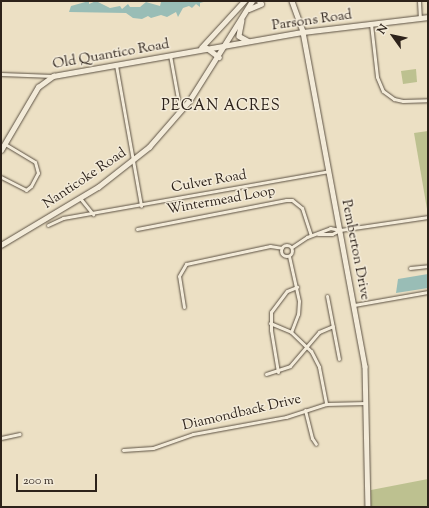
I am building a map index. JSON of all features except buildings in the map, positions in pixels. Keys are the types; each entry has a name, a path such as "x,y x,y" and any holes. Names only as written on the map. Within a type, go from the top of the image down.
{"street":[{"path":"200,49 244,1"},
{"name":"Nanticoke Road","path":"1,245 80,198 133,160 181,112 218,57 252,1"},
{"path":"246,12 261,4 259,1"},
{"name":"Pemberton Drive","path":"292,1 303,32 365,367 368,507"},
{"path":"419,1 420,18"},
{"name":"Parsons Road","path":"200,49 303,32 428,17"},
{"path":"242,18 239,36 248,41"},
{"path":"371,24 377,77 383,90 394,99 403,101 428,100"},
{"path":"207,48 218,57"},
{"name":"Old Quantico Road","path":"1,150 38,87 53,76 200,49"},
{"path":"170,55 181,112"},
{"path":"116,65 141,206"},
{"path":"1,74 53,76"},
{"path":"1,177 26,190 31,186 38,173 35,162 5,144"},
{"name":"Culver Road","path":"48,225 54,220 141,206 329,171"},
{"path":"80,198 93,214"},
{"name":"Wintermead Loop","path":"137,229 292,200 302,208 311,235"},
{"path":"184,307 179,276 186,264 264,247 282,248 287,245 292,247 311,235 316,234 332,234 340,230 428,217"},
{"path":"316,234 330,228 340,230"},
{"path":"291,332 299,310 297,287 289,256 292,252 292,247"},
{"path":"282,248 283,254 289,256"},
{"path":"410,268 428,266"},
{"path":"278,372 270,323 271,312 287,291 297,287"},
{"path":"354,305 428,292"},
{"path":"327,296 339,359"},
{"path":"270,323 291,332 306,345 319,367 326,404"},
{"path":"266,374 278,372 290,366 306,345 319,332 332,326"},
{"name":"Diamondback Drive","path":"123,450 153,448 193,434 286,417 326,404 366,403"},
{"path":"305,410 312,438 316,444"},
{"path":"1,438 20,434"}],"green space":[{"path":"416,69 417,82 403,84 401,71"},
{"path":"428,131 428,215 414,133"},
{"path":"428,479 428,507 371,507 371,490"}],"water":[{"path":"89,1 89,4 96,1 110,8 120,6 122,9 128,4 130,7 140,7 146,2 160,6 161,2 166,1 207,1 200,3 200,7 196,4 192,8 189,6 183,8 178,17 176,12 167,17 161,15 151,18 148,16 142,19 133,18 126,13 69,12 71,6"},
{"path":"428,274 428,288 396,293 398,279"}],"district":[{"name":"PECAN ACRES","path":"221,107"}]}
